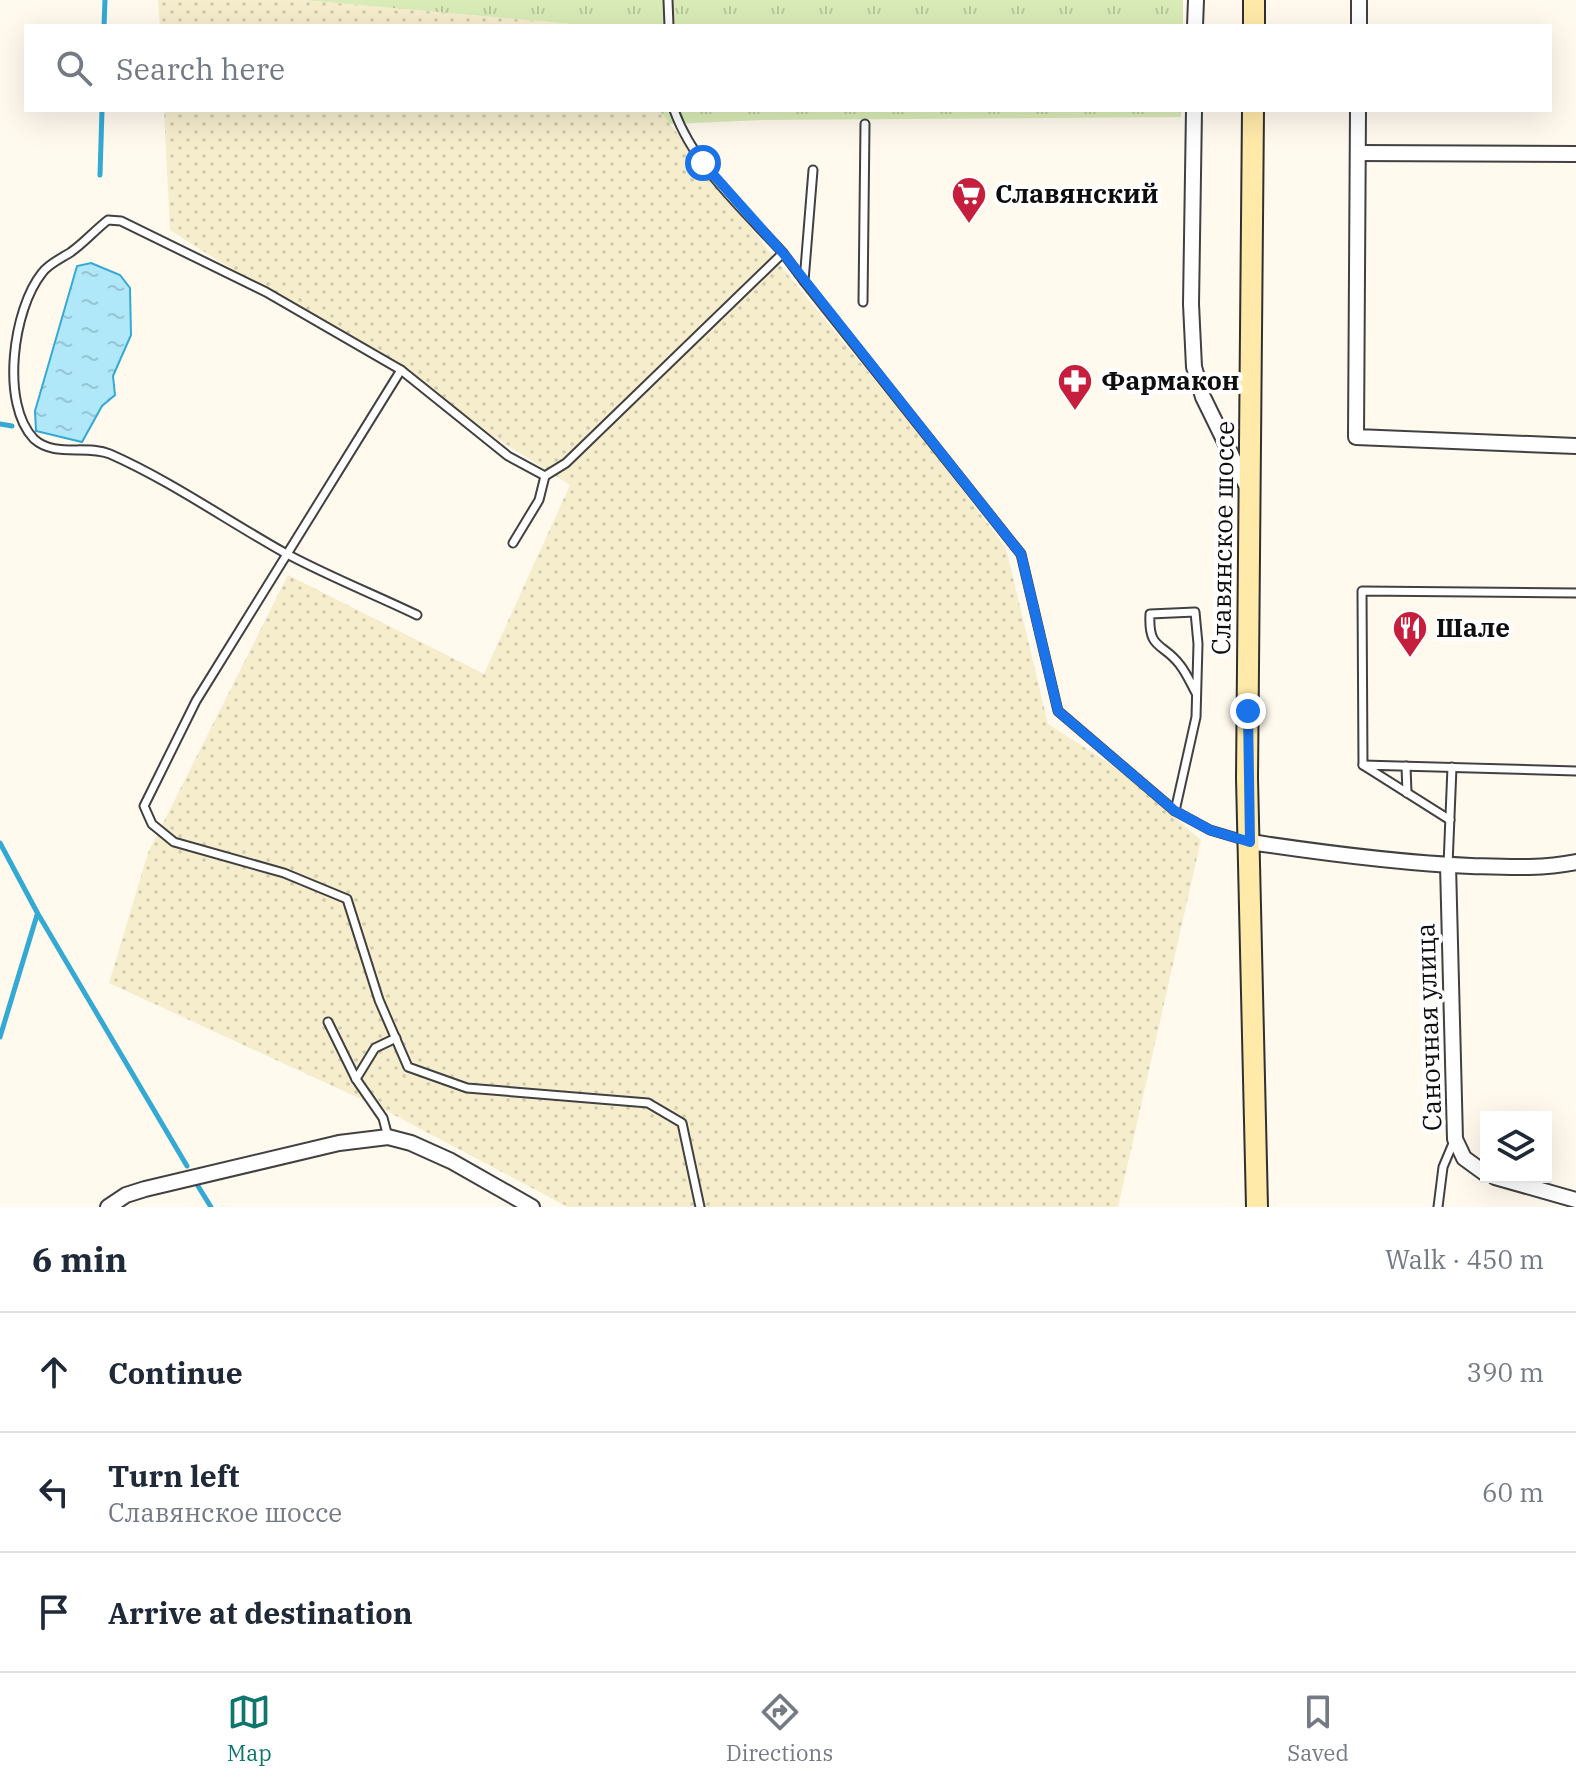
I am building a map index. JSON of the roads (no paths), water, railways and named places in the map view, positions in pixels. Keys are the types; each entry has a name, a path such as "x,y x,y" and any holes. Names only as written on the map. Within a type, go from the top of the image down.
{"main road":[{"path":"1254,0 1254,24"},
{"name":"Славянское шоссе","path":"1253,112 1247,778 1257,1207"}],"street":[{"path":"1195,24 1196,0"},
{"path":"1359,0 1359,24"},
{"path":"1194,112 1191,304 1194,367 1203,397 1248,489"},
{"path":"1358,112 1356,437 1576,446"},
{"path":"1358,153 1576,154"},
{"path":"1250,842 1333,855 1448,865 1544,868 1576,862"},
{"name":"Саночная улица","path":"1448,865 1455,1139 1464,1158 1480,1172"},
{"path":"108,1207 126,1195 145,1189 339,1143 388,1137 411,1143 451,1161 532,1207"},
{"path":"1516,1183 1576,1200"}],"lane":[{"path":"668,0 669,24"},
{"path":"675,112 682,132 703,163 783,253 1021,554 1058,711 1175,811 1210,830 1250,842"},
{"path":"863,302 865,124"},
{"path":"804,281 813,170"},
{"path":"417,615 287,554 109,454 95,449 60,451 35,439 20,416 12,371 14,340 42,271 72,252 108,220 121,221 266,292 401,370 508,456 545,476"},
{"path":"513,543 539,500 545,476 566,463 783,253"},
{"path":"401,370 196,701 144,806 152,824 174,842 284,873 347,899 379,1000 408,1067 467,1088 648,1103 682,1123 700,1207"},
{"path":"1363,765 1362,591 1576,593"},
{"path":"1175,811 1196,717 1198,644 1195,612 1150,614 1149,633 1160,648 1179,663 1196,693"},
{"path":"1363,765 1576,771"},
{"path":"1363,765 1450,820"},
{"path":"1406,766 1407,793"},
{"path":"1448,865 1452,767"},
{"path":"328,1022 356,1079 383,1118 388,1137"},
{"path":"356,1079 375,1048 396,1038"},
{"path":"1438,1207 1443,1167 1455,1139"}],"water":[{"path":"91,263 120,275 130,288 131,335 113,376 115,395 102,406 82,442 36,431 35,411 77,266"}],"waterway":[{"path":"104,24 105,0"},
{"path":"100,175 102,112"},
{"path":"0,424 12,426"},
{"path":"0,843 38,914 187,1166"},
{"path":"0,1037 37,915"},
{"path":"198,1186 211,1207"}],"place":[{"name":"Славянский","path":"969,225"},
{"name":"Фармакон","path":"1075,412"},
{"name":"Шале","path":"1410,659"}]}
